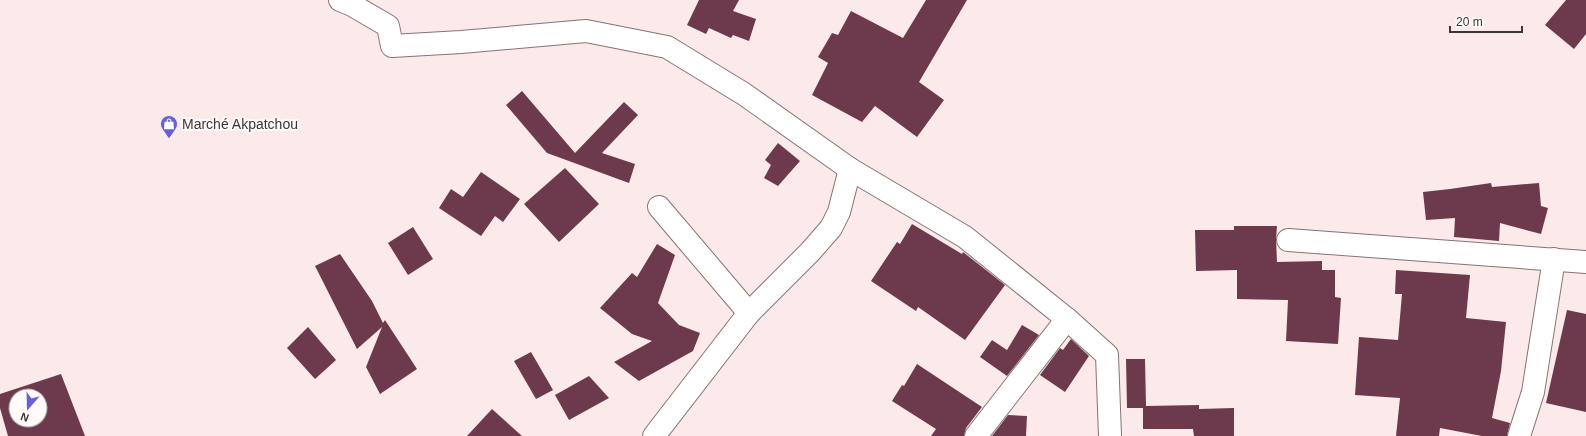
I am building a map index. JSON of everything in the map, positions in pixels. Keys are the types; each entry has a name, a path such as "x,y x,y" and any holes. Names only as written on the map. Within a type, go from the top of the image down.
{"street":[{"path":"340,0 352,5 388,26 392,46 460,42 586,30 667,47 744,94 850,170 965,237 1067,319 1107,355 1110,436"},
{"path":"654,436 749,313 810,252 831,228 839,212 850,170"},
{"path":"659,207 749,313"},
{"path":"1288,240 1586,262"},
{"path":"1519,436 1533,392 1554,260"},
{"path":"976,436 1067,319"}],"building":[{"path":"699,0 739,0 733,11 756,19 749,41 733,35 731,38 709,28 706,34 687,25"},
{"path":"926,0 967,0 919,82 944,100 917,137 875,106 862,122 812,95 828,63 818,57 832,33 838,35 851,11 903,38"},
{"path":"1566,0 1586,0 1586,34 1574,49 1545,25"},
{"path":"522,91 575,153 624,102 638,115 602,153 635,164 629,183 547,153 506,105"},
{"path":"778,143 800,161 778,186 764,178 771,165 765,160"},
{"path":"565,168 599,204 559,242 524,204"},
{"path":"481,172 520,199 503,222 495,216 481,236 439,208 451,189 463,197"},
{"path":"1491,183 1492,187 1539,183 1541,206 1548,208 1541,234 1500,223 1499,241 1454,237 1455,218 1426,220 1423,192"},
{"path":"912,224 962,254 963,252 1005,285 965,340 918,307 916,311 871,281 897,242 900,244"},
{"path":"1234,226 1277,226 1277,262 1322,261 1322,270 1335,270 1335,297 1341,298 1338,344 1286,341 1288,300 1237,299 1237,270 1196,271 1195,230 1234,230"},
{"path":"413,227 433,259 408,275 388,243"},
{"path":"657,244 675,255 658,303 679,325 700,333 693,351 639,381 614,362 652,341 632,334 600,308 632,273 637,277"},
{"path":"340,254 372,301 383,323 385,320 417,369 380,394 366,367 382,327 357,349 315,266"},
{"path":"1396,270 1470,275 1466,318 1506,322 1501,371 1492,418 1510,423 1507,436 1482,436 1440,428 1439,436 1396,436 1400,398 1355,395 1359,337 1398,340 1402,294 1395,294"},
{"path":"1567,310 1586,314 1586,412 1546,403"},
{"path":"1022,325 1039,335 1007,376 980,357 992,340 1007,350"},
{"path":"308,327 336,360 315,379 287,348"},
{"path":"1071,339 1089,356 1065,392 1040,375 1060,348 1063,350"},
{"path":"531,352 553,390 536,399 514,361"},
{"path":"1126,359 1145,359 1146,406 1199,405 1199,409 1234,408 1234,436 1194,436 1193,429 1143,429 1143,408 1127,408"},
{"path":"917,364 982,407 966,428 964,436 931,436 936,429 892,401 902,385 904,386"},
{"path":"61,374 85,436 8,436 0,408 0,394 8,391 8,428 48,428 48,388 18,388"},
{"path":"589,376 609,398 569,420 555,395"},
{"path":"492,409 522,436 467,436"},
{"path":"1008,415 1027,416 1026,436 992,436"}],"place":[{"name":"Marché Akpatchou","path":"169,139"}]}
